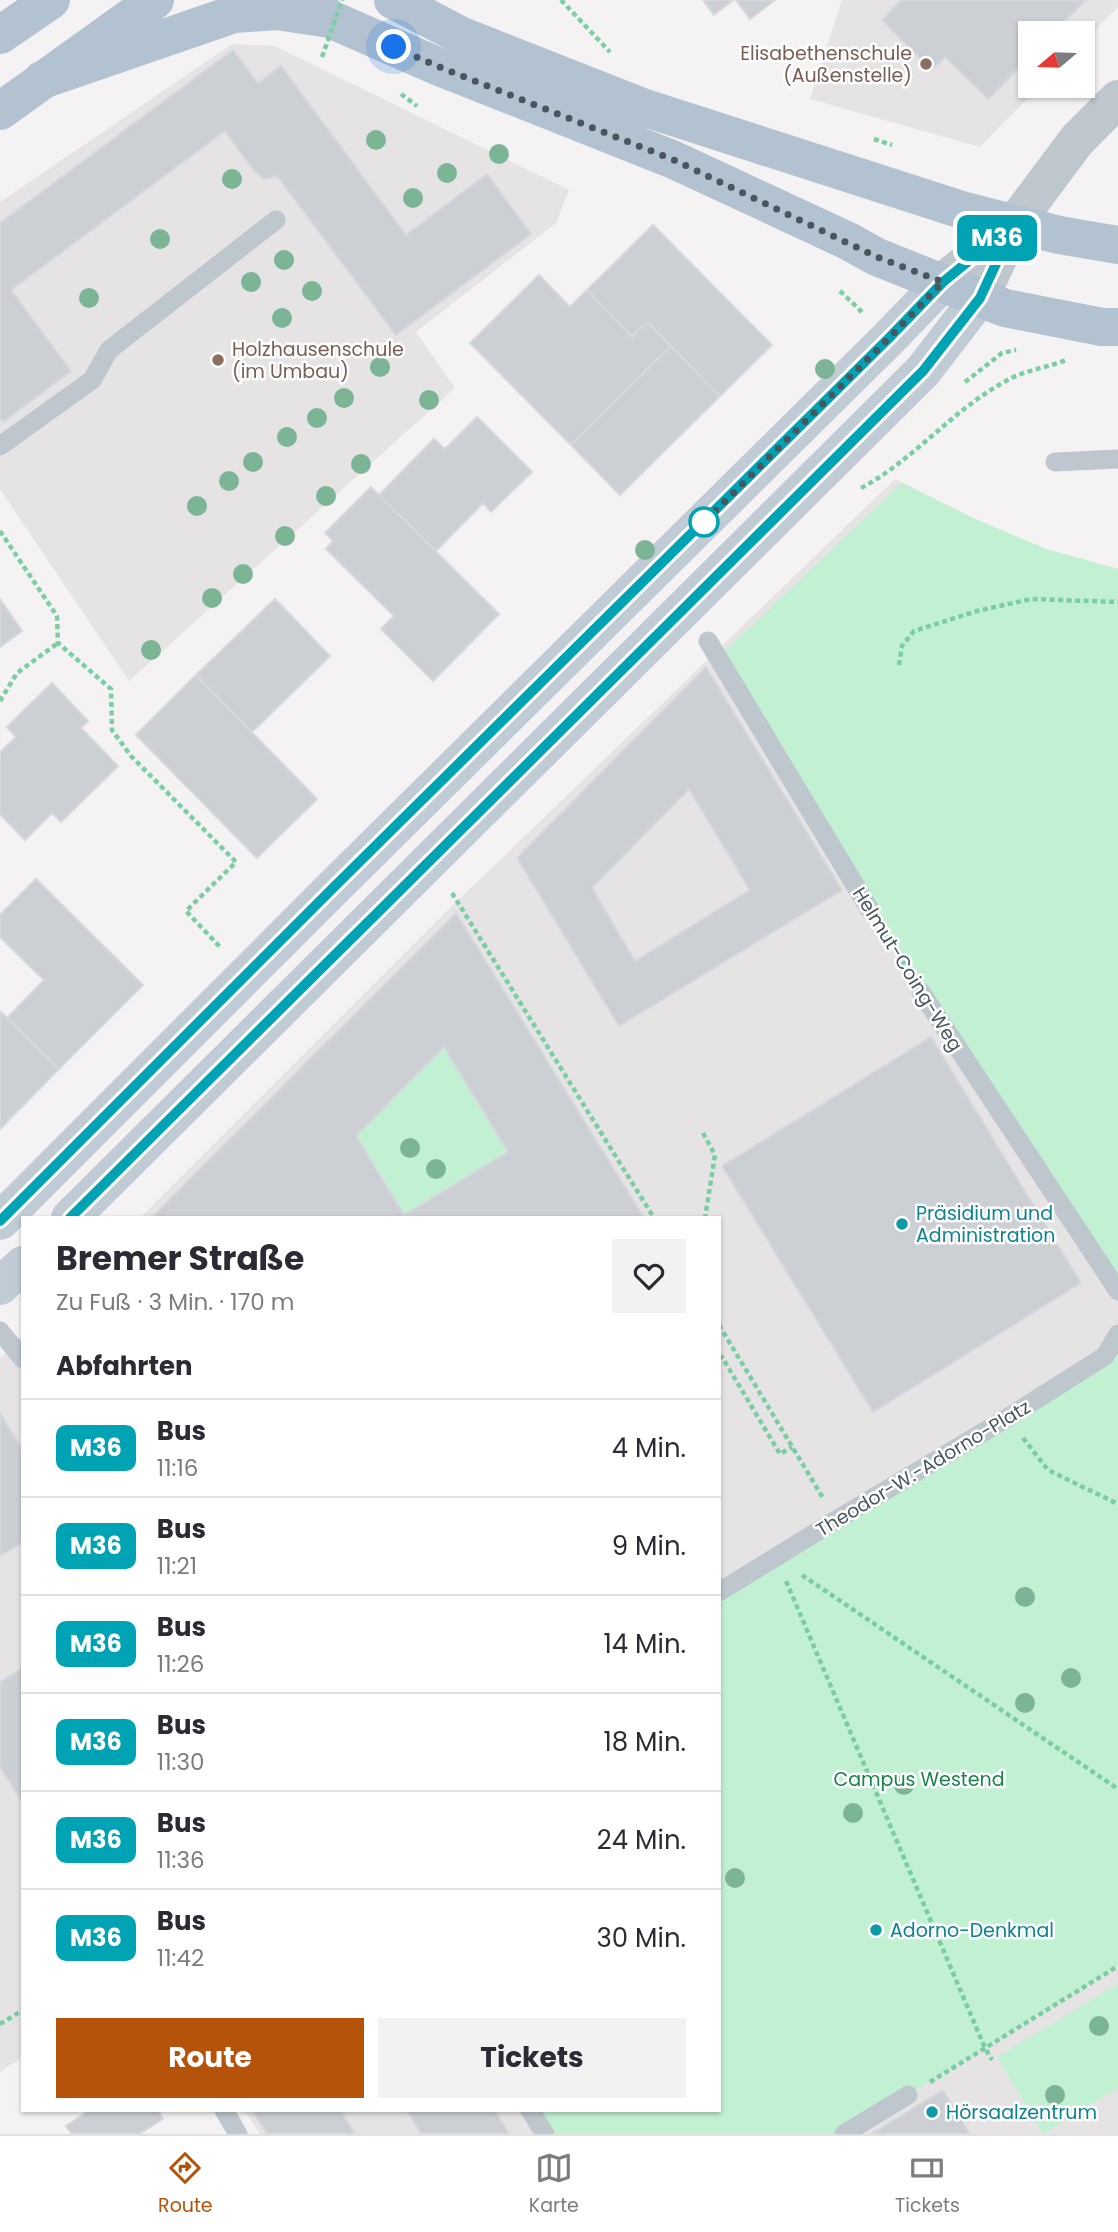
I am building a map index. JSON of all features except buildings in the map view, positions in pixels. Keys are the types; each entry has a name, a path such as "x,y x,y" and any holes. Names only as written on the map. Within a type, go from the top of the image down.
{"main road":[{"path":"0,35 51,0"},
{"path":"0,111 155,0"},
{"path":"393,0 462,36 642,107 937,202 1059,234 1118,245"},
{"path":"42,80 234,15 327,6 437,66 674,160 877,257 1005,308 1102,327 1118,327"},
{"path":"0,1221 943,282"},
{"path":"72,1216 923,371 980,298"},
{"path":"0,1286 21,1267"}],"street":[{"path":"980,298 1015,223 1077,140 1118,99"},
{"path":"943,282 1015,223"}],"lane":[{"path":"0,446 92,380 109,350 276,220"},
{"path":"1055,462 1118,459"},
{"name":"Helmut-Coing-Weg","path":"708,640 870,910"},
{"name":"Helmut-Coing-Weg","path":"921,992 1118,1291"},
{"path":"0,1331 21,1357"},
{"name":"Theodor-W.-Adorno-Platz","path":"721,1591 1105,1356 1118,1334"},
{"path":"845,2134 908,2095"},
{"path":"225,2112 238,2134"},
{"path":"531,2112 545,2134"}],"path":[{"path":"561,0 613,55"},
{"path":"322,57 327,6"},
{"path":"840,291 863,312"},
{"path":"861,488 887,474 964,409 1007,379 1050,367 1079,355"},
{"path":"0,531 57,616 58,643 111,689 112,730 131,756 236,862 186,911 220,947"},
{"path":"899,665 902,646 914,631 977,611 1031,599 1118,602"},
{"path":"0,701 17,673 58,643"},
{"path":"452,893 653,1216"},
{"name":"Helmut-Coing-Weg","path":"870,910 921,992"},
{"path":"703,1133 715,1155 705,1216"},
{"path":"721,1328 836,1520"},
{"path":"721,1358 780,1454 792,1447"},
{"path":"1007,1418 1048,1470 1118,1504"},
{"path":"776,1557 1118,1789"},
{"path":"776,1557 992,2060"},
{"path":"908,2095 1118,1966"},
{"path":"0,2024 21,2011"}],"shaded area":[{"name":"Elisabethenschule (Außenstelle)","path":"842,0 1118,0 1118,7 1096,29 1096,21 1018,21 1018,98 1028,98 980,147 810,99"},
{"name":"Holzhausenschule (im Umbau)","path":"232,44 275,46 569,190 556,223 416,332 455,388 129,681 0,489 0,202"},
{"path":"895,479 975,519 1046,549 1118,569 1118,2134 260,2134 246,2112 721,2112 721,1216 142,1216 445,913"},
{"path":"21,1337 21,2058 0,2072 0,1358"}],"green space":[{"path":"902,483 975,519 1046,549 1118,569 1118,1291 921,992 717,655 727,649"},
{"path":"444,1047 508,1152 404,1215 356,1136"},
{"name":"Campus Westend","path":"1118,1334 1118,1966 844,2134 545,2134 531,2112 721,2112 721,1591 1007,1418"},
{"path":"1118,1984 1118,2088 1043,2134 997,2057"}],"bus line":[{"name":"M36","path":"0,1221 943,282 1015,223 980,298 923,371 72,1216"}],"place":[{"name":"Elisabethenschule (Außenstelle)","path":"926,64"},
{"name":"Holzhausenschule (im Umbau)","path":"218,360"},
{"name":"Präsidium und Administration","path":"902,1224"},
{"name":"Adorno-Denkmal","path":"876,1930"},
{"name":"Hörsaalzentrum","path":"932,2112"}],"route":[{"path":"394,47 674,160 877,257 943,282 704,522"}]}
